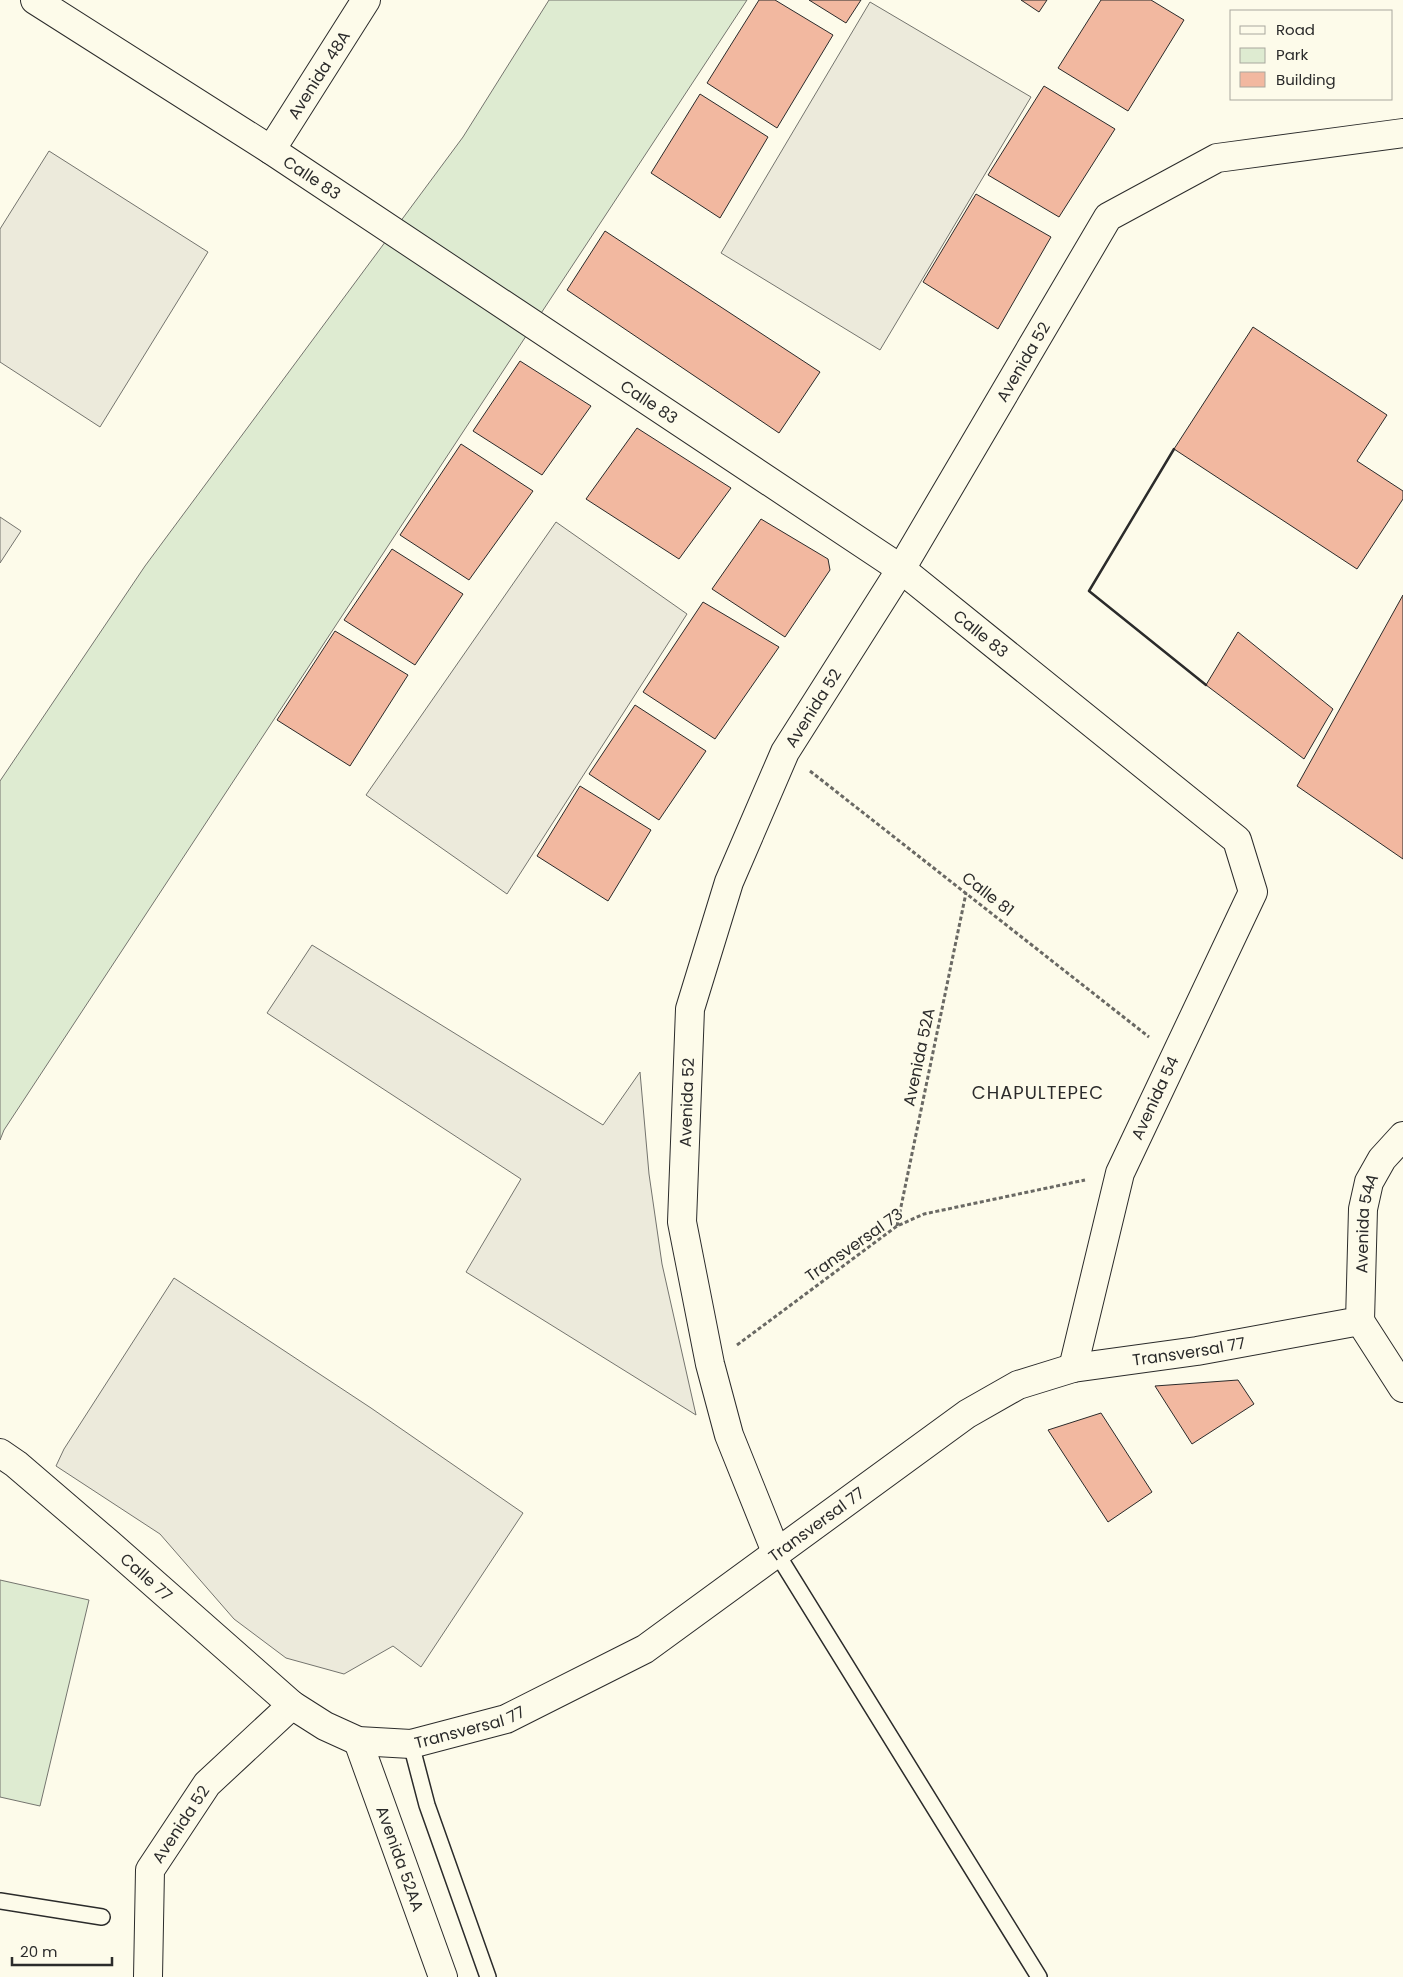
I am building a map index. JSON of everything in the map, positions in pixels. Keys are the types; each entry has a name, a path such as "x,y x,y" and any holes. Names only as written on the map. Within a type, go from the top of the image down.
{"street":[{"name":"Calle 83","path":"35,0 271,150 901,569 1237,840"},
{"name":"Avenida 48A","path":"271,150 366,0"},
{"name":"Avenida 52","path":"776,1552 729,1435 710,1364 682,1222 690,1009 729,882 785,752 901,569 1108,217 1217,158 1403,133"},
{"name":"Avenida 54","path":"1073,1368 1120,1173 1253,892 1237,840"},
{"name":"Avenida 54A","path":"1360,1321 1363,1209 1369,1182 1382,1159 1403,1136"},
{"name":"Transversal 77","path":"292,1705 325,1726 358,1741 411,1744 506,1719 645,1649 967,1414 1018,1385 1073,1368 1196,1351 1360,1321"},
{"path":"1360,1321 1403,1388"},
{"name":"Calle 77","path":"0,1453 16,1464 108,1542 292,1705"},
{"name":"Avenida 52","path":"148,1977 150,1870 207,1784 292,1705"},
{"name":"Avenida 52AA","path":"358,1741 443,1977"}],"lane":[{"path":"776,1552 1039,1977"},
{"path":"411,1744 427,1805 488,1977"},
{"path":"0,1901 102,1917"}],"path":[{"name":"Calle 81","path":"785,752 1174,1056"},
{"name":"Avenida 52A","path":"897,1226 966,893"},
{"name":"Transversal 73","path":"710,1364 897,1226 924,1214 1120,1173"}],"green space":[{"path":"549,0 747,0 4,1130 0,1140 0,781 145,566 463,137"},
{"path":"0,1580 89,1600 40,1806 0,1797"}],"shaded area":[{"path":"870,2 1031,97 880,350 721,253"},
{"path":"49,151 208,252 100,427 0,362 0,229"},
{"path":"0,517 21,531 0,563"},
{"path":"556,522 687,614 507,894 366,795"},
{"path":"312,945 603,1125 640,1072 649,1174 662,1264 696,1415 466,1272 521,1179 267,1013"},
{"path":"174,1278 371,1408 523,1513 421,1667 393,1646 344,1674 286,1658 234,1619 160,1534 56,1466 64,1449"}],"building":[{"path":"759,0 775,0 833,35 777,128 707,83"},
{"path":"809,0 861,0 846,23"},
{"path":"1021,0 1047,0 1039,12"},
{"path":"1101,0 1151,0 1184,20 1128,111 1058,68"},
{"path":"1044,86 1115,129 1059,217 988,175"},
{"path":"700,94 768,137 720,218 651,173"},
{"path":"976,194 1051,237 998,329 923,282"},
{"path":"605,231 820,372 779,433 567,290"},
{"path":"1253,327 1387,415 1357,461 1403,491 1403,499 1357,569 1174,449"},
{"path":"520,361 591,406 542,475 473,431"},
{"path":"637,428 731,488 679,559 586,499"},
{"path":"461,444 533,491 469,580 400,535"},
{"path":"761,519 828,559 830,570 785,637 712,589"},
{"path":"392,549 463,594 415,665 344,620"},
{"path":"1403,595 1403,859 1297,786"},
{"path":"703,602 779,647 715,739 643,692"},
{"path":"335,631 408,675 350,766 277,720"},
{"path":"1238,632 1333,709 1304,759 1206,685"},
{"path":"635,705 706,751 659,820 589,774"},
{"path":"580,786 651,830 608,901 537,856"},
{"path":"1238,1380 1254,1404 1192,1444 1155,1386"},
{"path":"1101,1413 1152,1492 1108,1522 1048,1430"}],"wall":[{"path":"1174,449 1089,591 1206,685"}],"district":[{"name":"CHAPULTEPEC","path":"1038,1092"}]}
